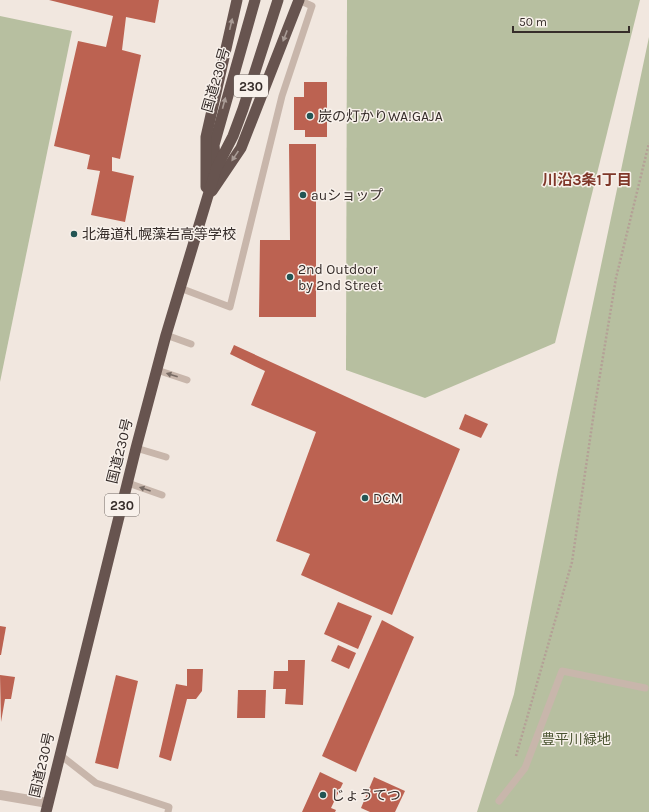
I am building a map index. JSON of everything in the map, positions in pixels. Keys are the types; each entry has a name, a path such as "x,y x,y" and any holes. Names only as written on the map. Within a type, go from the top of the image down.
{"highway":[{"path":"206,200 206,137 237,0"},
{"name":"国道230号","path":"216,169 214,145 255,0"},
{"name":"国道230号","path":"47,808 59,754 166,335 216,169 233,136 243,109 278,0"},
{"path":"206,200 241,148 299,0"}],"street":[{"path":"0,795 47,808"}],"lane":[{"path":"180,288 230,307 282,96 312,6 299,0"},
{"path":"166,335 191,344"},
{"path":"157,370 187,380"},
{"path":"136,448 166,457"},
{"path":"128,483 162,495"},
{"path":"499,801 525,768 562,671 645,688"},
{"path":"59,754 96,783 169,807 168,812"}],"path":[{"path":"516,758 572,562 595,405 616,278 649,143"}],"green space":[{"path":"347,0 640,0 555,343 425,398 346,370"},
{"path":"0,16 72,31 0,382"},
{"name":"豊平川緑地","path":"649,37 649,812 477,812 514,694 558,470"}],"building":[{"path":"49,0 159,0 155,23 126,17 122,50 141,55 120,159 112,157 112,171 134,176 125,222 91,215 100,171 87,169 90,155 54,146 78,41 106,47 113,16"},
{"path":"304,82 327,82 327,137 305,137 305,130 294,130 294,97 304,97"},
{"path":"289,144 316,144 316,317 259,317 260,240 290,240"},
{"path":"234,345 460,449 392,615 301,575 310,554 276,541 316,432 251,405 265,371 230,354"},
{"path":"465,414 488,424 481,438 459,429"},
{"path":"338,602 372,616 358,649 324,634"},
{"path":"382,620 414,637 356,772 322,756"},
{"path":"0,626 6,627 1,655 0,655"},
{"path":"338,645 356,653 349,669 331,661"},
{"path":"288,660 305,660 303,705 285,704 286,689 273,689 274,671 288,671"},
{"path":"187,669 203,669 202,691 196,699 187,699 171,761 159,757 176,684 187,686"},
{"path":"0,675 15,677 11,699 5,699 1,722"},
{"path":"116,675 138,681 118,769 95,763"},
{"path":"238,690 266,690 265,718 237,718"},
{"name":"じょうてつ","path":"320,772 343,783 331,808 336,810 335,812 302,812"},
{"path":"374,777 405,791 395,812 370,812 361,808"}],"place":[{"name":"炭の灯かりWA!GAJA","path":"310,116"},
{"name":"auショップ","path":"303,195"},
{"name":"北海道札幌藻岩高等学校","path":"74,234"},
{"name":"2nd Outdoor by 2nd Street","path":"290,277"},
{"name":"DCM","path":"365,498"},
{"name":"じょうてつ","path":"323,795"}],"district":[{"name":"川沿3条1丁目","path":"587,180"}]}
